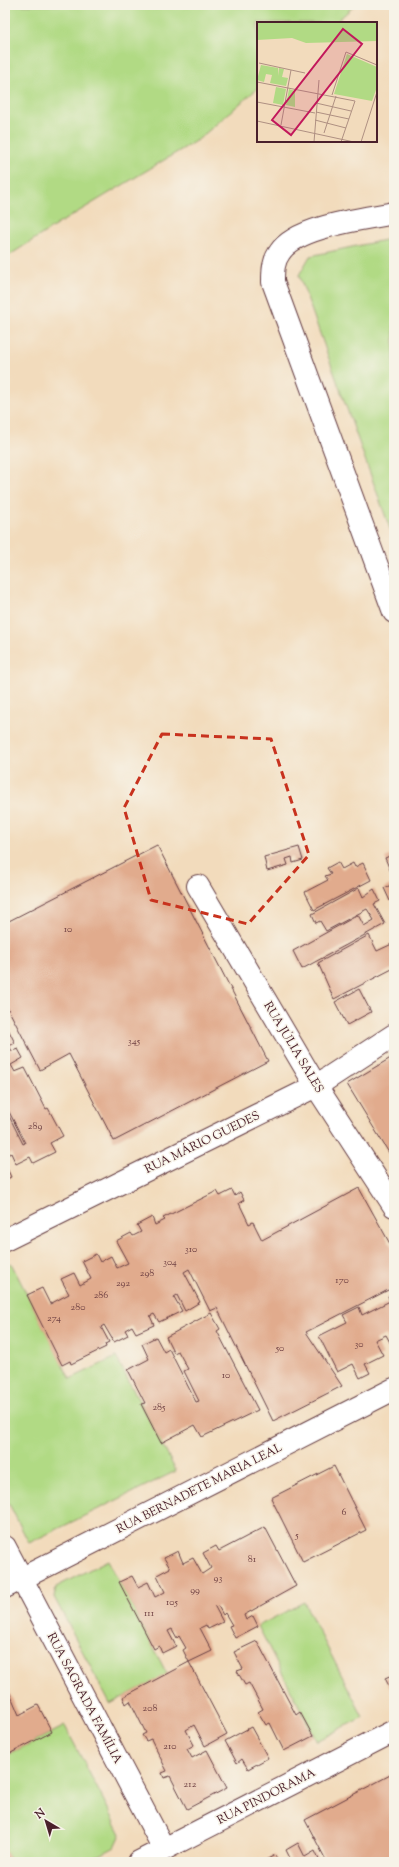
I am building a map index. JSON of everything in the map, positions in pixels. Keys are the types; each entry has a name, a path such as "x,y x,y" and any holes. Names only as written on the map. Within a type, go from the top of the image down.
{"street":[{"path":"394,213 308,232 292,240 280,252 273,266 273,282 394,612"},
{"name":"RUA JÚLIA SALES","path":"198,886 316,1086 394,1206"},
{"name":"RUA MÁRIO GUEDES","path":"5,1240 316,1086 394,1035"},
{"name":"RUA BERNADETE MARIA LEAL","path":"13,1582 394,1389"},
{"name":"RUA SAGRADA FAMÍLIA","path":"5,1547 13,1582 164,1849"},
{"name":"RUA PINDORAMA","path":"139,1862 394,1731"}],"highlighted area":[{"path":"162,734 271,739 309,855 248,924 151,900 124,808"}],"green space":[{"path":"5,5 355,5 336,22 257,22 257,89 199,139 58,224 5,258"},
{"path":"394,238 394,540 299,275 310,256"},
{"path":"11,1263 70,1379 116,1357 176,1471 29,1543 5,1496 5,1266"},
{"path":"108,1560 167,1674 110,1704 54,1597 56,1587"},
{"path":"304,1602 363,1717 317,1741 258,1626"},
{"path":"65,1726 121,1834 115,1847 87,1862 11,1862 5,1850 5,1756"}],"building":[{"path":"157,845 268,1061 114,1141 69,1054 40,1070 5,1003 5,923"},
{"path":"299,847 303,860 293,863 292,857 286,859 288,865 267,871 264,857"},
{"path":"394,854 394,877 393,877 385,858"},
{"path":"338,862 342,869 353,863 355,867 363,863 371,880 314,910 305,892 328,880 325,876 331,874 327,868"},
{"path":"394,884 394,900 390,901 384,888"},
{"path":"359,888 363,897 374,889 380,901 374,904 385,924 302,969 293,951 358,915 364,926 374,920 367,909 326,931 320,921 316,923 312,914"},
{"path":"369,935 377,951 394,943 394,968 334,999 318,963"},
{"path":"359,989 371,1012 347,1025 335,1002"},
{"path":"5,1023 15,1043 9,1046 12,1051 18,1049 23,1058 11,1065 15,1072 25,1068 46,1109 48,1108 63,1136 50,1143 55,1152 33,1163 30,1157 16,1164 11,1153 5,1156 5,1108 23,1144 25,1143 5,1104"},
{"path":"394,1056 394,1161 347,1084"},
{"path":"5,1164 11,1177 5,1180"},
{"path":"359,1188 394,1251 394,1287 306,1332 342,1386 273,1421 217,1308 210,1311 189,1269 184,1272 200,1302 185,1311 177,1295 174,1297 182,1311 159,1322 154,1314 150,1316 154,1325 136,1333 132,1326 125,1330 128,1335 114,1342 104,1325 101,1327 109,1342 105,1344 106,1347 71,1364 70,1361 62,1365 27,1295 42,1288 50,1304 69,1294 61,1279 74,1273 80,1285 91,1279 82,1261 96,1254 100,1262 111,1256 117,1268 128,1263 116,1241 131,1233 133,1236 141,1232 137,1225 152,1217 155,1225 165,1220 163,1218 217,1191 220,1196 232,1190 235,1196 240,1192 244,1200 239,1203 249,1224 253,1222 262,1240"},
{"path":"394,1293 394,1345 392,1346 386,1335 375,1340 383,1355 365,1364 370,1373 360,1378 353,1364 337,1372 319,1336 347,1322 343,1315 359,1307 362,1315 390,1301 388,1296"},
{"path":"211,1313 220,1329 217,1331 258,1410 202,1437 195,1425 161,1443 141,1404 145,1403 128,1370 149,1359 142,1344 156,1337 164,1352 169,1349 196,1402 199,1401 184,1371 188,1369 178,1351 174,1353 166,1337"},
{"path":"334,1466 366,1530 303,1562 271,1498"},
{"path":"265,1527 296,1586 244,1615 246,1620 253,1616 258,1626 235,1638 229,1626 232,1625 225,1613 223,1615 218,1606 215,1607 223,1622 208,1629 206,1625 200,1628 212,1651 189,1662 183,1650 186,1648 179,1636 177,1638 172,1629 168,1631 176,1646 162,1653 159,1646 154,1649 119,1582 132,1576 138,1587 148,1582 155,1597 165,1592 157,1575 170,1568 164,1558 178,1551 183,1563 193,1558 202,1574 211,1568 203,1553 216,1546 219,1551"},
{"path":"257,1641 296,1715 300,1712 313,1736 284,1751 270,1723 266,1725 258,1712 263,1709 249,1683 245,1685 237,1671 243,1669 234,1652"},
{"path":"189,1662 227,1734 205,1746 194,1725 186,1730 194,1745 187,1749 192,1758 207,1750 227,1788 187,1809 170,1776 164,1778 162,1773 167,1771 151,1739 146,1741 142,1735 146,1733 130,1701 126,1704 123,1697"},
{"path":"394,1674 394,1696 385,1678"},
{"path":"8,1689 19,1715 38,1705 52,1732 5,1756 5,1690"},
{"path":"251,1727 268,1758 248,1769 242,1759 237,1763 225,1741"},
{"path":"394,1773 394,1862 327,1862 305,1820"},
{"path":"298,1843 305,1857 315,1851 320,1862 292,1862 286,1850"},
{"path":"5,1849 11,1862 5,1862"},
{"path":"275,1855 278,1862 262,1862"}]}
